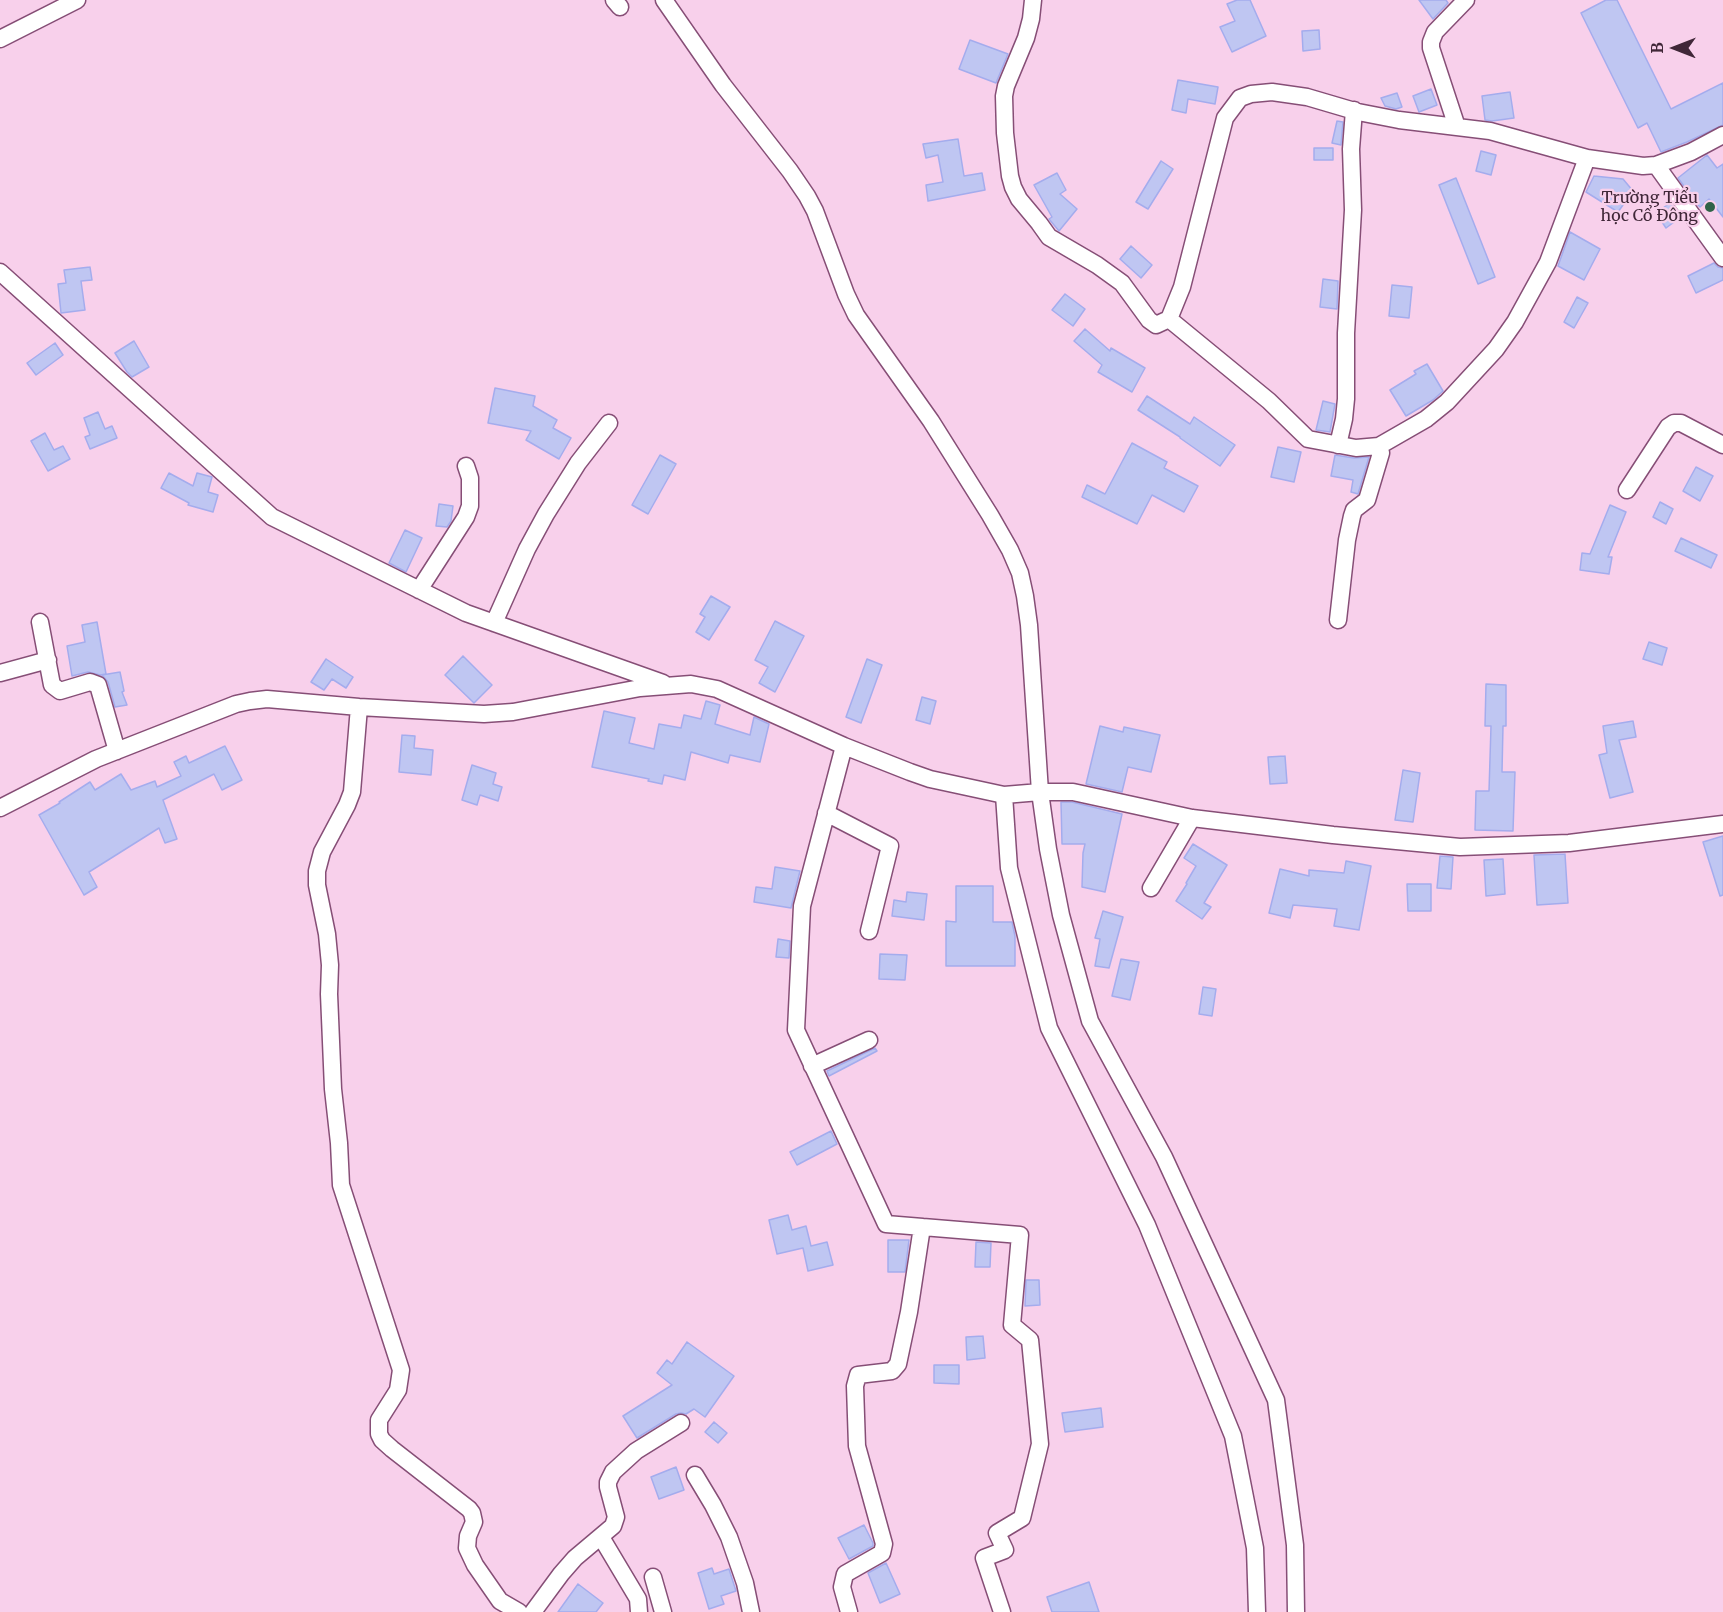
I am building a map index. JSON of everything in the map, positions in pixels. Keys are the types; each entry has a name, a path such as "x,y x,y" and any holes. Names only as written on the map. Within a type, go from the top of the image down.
{"street":[{"path":"0,39 77,0"},
{"path":"664,0 723,85 807,196 856,315 931,421 990,515 1020,573 1025,596 1035,704 1036,792 1061,915 1090,1021 1164,1157 1276,1400 1294,1545 1296,1612"},
{"path":"1033,0 1026,39 1004,96 1005,133 1013,187 1019,199 1048,237 1097,265 1122,284 1153,324 1169,320 1182,287 1225,118 1240,98 1251,94 1272,92 1307,97 1399,120 1490,131 1587,158 1643,166 1656,165 1691,152 1723,135"},
{"path":"1457,127 1431,42 1435,32 1466,0"},
{"path":"1338,445 1346,399 1346,333 1353,210 1351,149 1354,110"},
{"path":"1169,320 1269,401 1308,439 1356,448 1379,446 1426,418 1447,402 1502,340 1521,312 1548,262 1587,158"},
{"path":"1656,165 1723,258"},
{"path":"0,272 272,517 466,613 668,685"},
{"path":"494,623 527,549 546,514 578,463 609,423"},
{"path":"1627,490 1668,427 1674,423 1681,423 1723,445"},
{"path":"1338,620 1352,516 1354,510 1367,500 1381,453 1379,446"},
{"path":"419,590 466,517 470,506 470,478 466,466"},
{"path":"40,622 52,685 60,691 90,682 98,685 117,751"},
{"path":"0,673 48,660"},
{"path":"0,808 96,759 250,700 267,699 484,714 513,712 640,688 690,684 717,689 844,746 930,779 1009,794 1073,792 1192,818 1460,847 1569,843 1723,824"},
{"path":"359,707 352,792 322,852 317,871 317,885 327,934 330,964 333,1089 339,1136 340,1185 401,1370 398,1390 380,1420 379,1434 392,1449 469,1509 474,1522 467,1543 472,1559 500,1601 519,1612"},
{"path":"844,746 802,906 796,1030 886,1224 1020,1235 1012,1325 1030,1340 1040,1444 1022,1518 997,1533 1005,1550 984,1558 1002,1612"},
{"path":"1009,794 1009,868 1049,1028 1148,1225 1233,1436 1255,1548 1257,1612"},
{"path":"826,813 890,846 869,931"},
{"path":"1151,888 1192,818"},
{"path":"812,1066 869,1040"},
{"path":"849,1612 842,1587 845,1574 882,1553 884,1544 857,1446 855,1386 858,1375 892,1371 898,1364 909,1312 922,1227"},
{"path":"533,1612 575,1558 613,1526 616,1517 608,1482 613,1472 636,1451 681,1423"},
{"path":"695,1475 729,1538 746,1583 751,1612"},
{"path":"602,1537 638,1599 639,1612"},
{"path":"653,1576 663,1612"}],"building":[{"path":"1237,0 1250,0 1266,36 1232,52 1220,27 1235,21 1227,4"},
{"path":"1419,0 1446,0 1448,3 1433,19"},
{"path":"1606,0 1617,0 1671,109 1723,83 1723,125 1661,152 1647,123 1638,128 1581,13"},
{"path":"1319,30 1320,49 1303,51 1302,31"},
{"path":"970,40 1008,54 996,83 959,69"},
{"path":"1178,80 1218,87 1215,104 1188,99 1186,113 1172,110"},
{"path":"1431,89 1437,105 1419,112 1413,96"},
{"path":"1510,92 1514,118 1485,120 1482,96"},
{"path":"1397,93 1402,107 1396,109 1385,106 1381,98"},
{"path":"1337,121 1343,122 1341,145 1332,143"},
{"path":"958,139 964,176 982,173 985,190 928,201 926,185 943,182 938,155 926,158 923,144"},
{"path":"1314,148 1333,148 1333,160 1314,160"},
{"path":"1481,151 1496,155 1491,175 1476,171"},
{"name":"Trường Tiểu học Cổ Đông","path":"1707,155 1717,168 1723,164 1723,217 1709,199 1700,207 1678,178"},
{"path":"1161,161 1173,169 1148,209 1136,202"},
{"path":"1057,173 1066,190 1060,194 1077,209 1059,231 1049,219 1052,217 1034,185"},
{"path":"1594,176 1623,179 1633,191 1618,212 1586,192"},
{"path":"1456,178 1495,277 1478,284 1439,185"},
{"path":"1670,203 1681,217 1666,228 1656,213"},
{"path":"1570,232 1600,249 1584,280 1558,266"},
{"path":"1131,246 1152,265 1141,278 1120,259"},
{"path":"1714,263 1723,268 1723,280 1696,293 1688,276"},
{"path":"90,267 92,280 81,281 85,310 61,313 58,284 66,283 64,270"},
{"path":"1323,279 1338,281 1337,309 1320,307"},
{"path":"1392,285 1412,287 1409,318 1389,316"},
{"path":"1065,294 1085,309 1073,326 1052,310"},
{"path":"1577,297 1588,303 1574,328 1564,322"},
{"path":"1085,329 1110,351 1111,348 1145,368 1132,392 1098,372 1102,365 1074,341"},
{"path":"134,341 149,367 132,377 115,353"},
{"path":"55,343 63,355 36,375 27,363"},
{"path":"1427,364 1443,391 1433,400 1406,416 1390,390 1416,374 1414,371"},
{"path":"495,388 535,396 533,406 557,420 553,428 571,438 559,459 526,440 531,431 488,423"},
{"path":"1147,396 1190,424 1194,417 1235,445 1220,466 1138,410"},
{"path":"1323,401 1335,404 1330,432 1316,430"},
{"path":"98,412 105,429 112,426 117,438 90,449 85,437 90,435 84,418"},
{"path":"45,433 54,450 63,446 70,459 48,471 31,441"},
{"path":"1132,443 1167,462 1164,468 1198,486 1184,512 1152,495 1137,524 1082,497 1087,485 1105,494"},
{"path":"1278,447 1301,452 1294,482 1271,477"},
{"path":"660,455 676,464 648,514 632,505"},
{"path":"1335,455 1354,458 1369,457 1358,494 1351,492 1353,480 1331,476"},
{"path":"1696,467 1713,476 1700,501 1683,491"},
{"path":"169,473 193,486 197,473 212,477 208,492 218,495 213,512 188,505 189,503 161,488"},
{"path":"1660,502 1673,509 1666,524 1653,517"},
{"path":"439,504 453,506 451,521 447,527 436,526"},
{"path":"1610,505 1626,512 1608,557 1612,557 1609,574 1580,570 1582,553 1590,554"},
{"path":"405,530 422,538 406,572 389,563"},
{"path":"1681,538 1717,555 1711,568 1675,551"},
{"path":"711,596 730,607 709,640 696,632 705,617 700,614"},
{"path":"775,621 804,636 775,692 759,683 768,667 755,660"},
{"path":"97,622 106,674 88,672 72,676 67,646 85,642 82,625"},
{"path":"1649,642 1667,648 1662,665 1643,659"},
{"path":"463,656 492,685 474,703 445,675"},
{"path":"326,659 353,677 346,688 332,679 324,690 311,682"},
{"path":"867,659 882,665 861,723 846,717"},
{"path":"120,672 124,691 122,692 127,705 115,707 108,682 102,675"},
{"path":"1486,684 1506,685 1506,726 1503,726 1502,772 1515,772 1513,831 1475,830 1476,791 1489,791 1491,726 1485,726"},
{"path":"922,697 936,701 930,724 916,720"},
{"path":"706,701 720,705 715,724 750,735 754,717 769,724 760,762 730,755 728,763 691,752 685,780 664,775 662,784 592,767 604,711 635,718 629,743 654,749 659,724 681,728 684,715 701,719"},
{"path":"1633,721 1636,737 1619,740 1633,792 1610,798 1599,755 1607,753 1603,726"},
{"path":"1100,726 1123,732 1124,727 1160,735 1151,772 1128,767 1122,792 1086,784"},
{"path":"402,735 415,736 414,748 433,750 431,775 399,772"},
{"path":"225,746 242,780 222,790 214,774 163,800 177,839 165,843 159,828 89,872 97,887 84,895 39,815 90,782 95,790 121,774 131,790 155,781 157,787 181,776 174,762 186,756 189,763"},
{"path":"1285,756 1287,783 1270,784 1268,757"},
{"path":"472,765 496,773 493,784 502,787 498,801 480,795 477,805 462,800"},
{"path":"1403,770 1420,773 1413,822 1395,820"},
{"path":"1061,802 1072,802 1122,814 1105,892 1082,887 1085,844 1062,844"},
{"path":"1723,836 1723,895 1720,896 1703,842"},
{"path":"1193,844 1227,865 1204,903 1211,907 1202,919 1176,901 1196,866 1184,858"},
{"path":"1565,854 1568,903 1537,905 1534,855"},
{"path":"1440,856 1453,857 1451,889 1437,888"},
{"path":"1503,859 1505,894 1486,896 1484,860"},
{"path":"1346,861 1371,866 1359,930 1334,926 1337,909 1293,905 1290,918 1269,913 1280,869 1309,876 1309,870 1344,873"},
{"path":"775,867 800,871 791,908 754,902 756,887 772,889"},
{"path":"1407,884 1431,884 1431,911 1408,911"},
{"path":"956,886 993,886 993,922 1012,922 1015,936 1015,966 946,966 946,921 956,922"},
{"path":"907,892 927,894 924,920 892,916 894,900 906,902"},
{"path":"1103,911 1123,917 1109,968 1095,966 1100,939 1095,938"},
{"path":"778,939 790,941 789,958 776,957"},
{"path":"880,954 907,955 905,980 879,979"},
{"path":"1121,959 1139,962 1130,1000 1112,996"},
{"path":"1203,987 1216,989 1212,1016 1199,1014"},
{"path":"875,1048 877,1051 829,1076 827,1071"},
{"path":"831,1131 837,1144 797,1165 790,1152"},
{"path":"788,1215 792,1230 806,1226 811,1246 827,1242 833,1265 808,1271 803,1248 777,1254 769,1220"},
{"path":"888,1240 909,1240 905,1272 888,1272"},
{"path":"976,1242 991,1243 990,1267 975,1267"},
{"path":"1026,1280 1039,1280 1040,1305 1025,1306"},
{"path":"983,1336 985,1358 967,1360 966,1337"},
{"path":"687,1342 734,1376 705,1417 694,1409 686,1414 676,1414 637,1438 623,1416 672,1385 657,1373 667,1360 672,1364"},
{"path":"934,1365 959,1365 959,1384 934,1383"},
{"path":"1101,1408 1103,1427 1065,1432 1062,1413"},
{"path":"714,1422 727,1433 718,1443 705,1432"},
{"path":"676,1467 684,1490 659,1499 651,1477"},
{"path":"864,1525 873,1546 849,1559 838,1538"},
{"path":"886,1563 900,1594 880,1603 868,1573"},
{"path":"712,1568 714,1574 729,1569 736,1591 721,1596 724,1604 709,1609 698,1573"},
{"path":"1089,1582 1099,1612 1052,1612 1047,1597"},
{"path":"578,1584 603,1603 596,1612 558,1612"}],"place":[{"name":"Trường Tiểu học Cổ Đông","path":"1710,207"}]}
